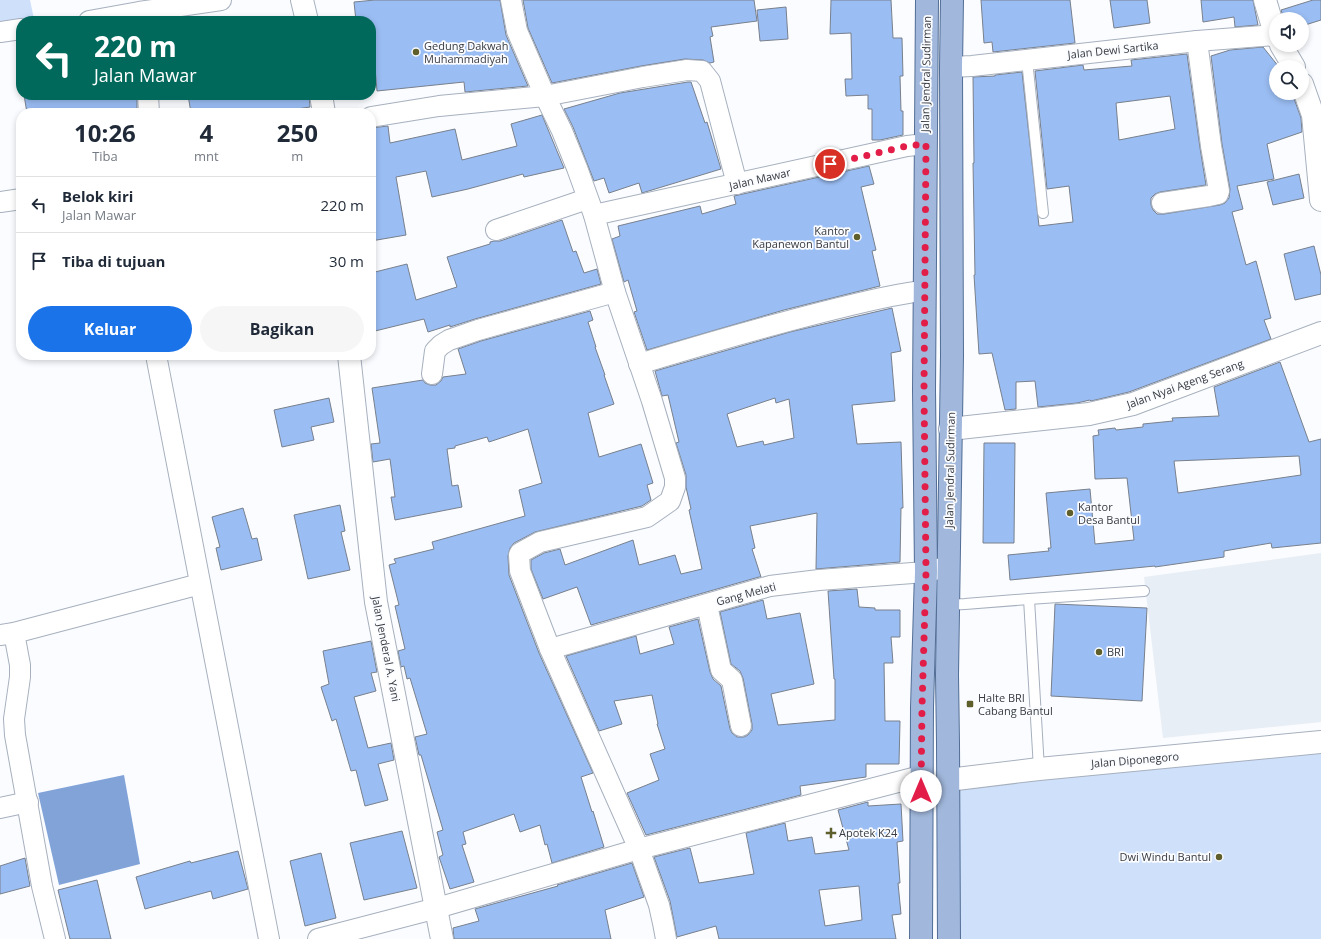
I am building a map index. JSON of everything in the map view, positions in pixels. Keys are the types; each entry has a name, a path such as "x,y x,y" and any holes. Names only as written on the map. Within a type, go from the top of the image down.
{"main road":[{"name":"Jalan Jendral Sudirman","path":"921,939 922,707 926,572 924,390 927,0"},
{"name":"Jalan Jendral Sudirman","path":"948,939 947,605 952,248 952,0"}],"street":[{"path":"139,16 221,0"},
{"path":"302,0 306,16"},
{"path":"511,0 517,31 577,168 615,292 676,478 675,487 670,501 647,517 540,542 520,553 519,556 520,571 550,649 639,849 659,905 666,939"},
{"path":"1265,0 1269,13"},
{"path":"0,32 16,30"},
{"path":"927,34 951,35"},
{"name":"Jalan Dewi Sartika","path":"951,67 972,66 1197,41 1269,39"},
{"path":"1162,203 1209,196 1218,194 1219,191 1211,146 1197,41"},
{"path":"376,116 439,106 545,96 665,73 687,70 702,71 710,81 736,184"},
{"path":"1308,100 1313,115 1321,200"},
{"name":"Jalan Mawar","path":"496,230 590,207 736,184 907,146 926,144"},
{"path":"0,202 16,200"},
{"path":"639,364 737,334 810,315 878,298 925,290"},
{"path":"432,374 435,351 441,345 450,340 478,330 615,292"},
{"name":"Jalan Nyai Ageng Serang","path":"950,429 1089,414 1133,404 1321,333"},
{"path":"157,360 269,939"},
{"name":"Jalan Jenderal A. Yani","path":"350,360 376,602 442,939"},
{"name":"Gang Melati","path":"550,649 770,586 819,580 926,572 948,567"},
{"path":"55,939 42,886 16,735 14,719 20,677 20,665 7,634 200,584"},
{"path":"707,605 721,670 732,680 741,726"},
{"name":"Jalan Diponegoro","path":"948,780 1039,769 1321,742"},
{"path":"318,939 437,908 639,849 922,776"},
{"path":"0,808 28,802"}],"lane":[{"path":"1027,60 1043,213"},
{"path":"947,605 1144,591"},
{"path":"1029,599 1039,769"}],"shaded area":[{"path":"0,0 30,0 33,16 16,16 16,22 0,24"},
{"path":"1321,553 1321,722 1163,738 1144,577"},
{"path":"1321,743 1321,939 957,939 952,784"}],"water":[{"path":"124,775 140,864 59,885 38,793"}],"building":[{"name":"Gedung Dakwah Muhammadiyah","path":"375,0 500,0 506,35 528,86 465,92 464,82 377,91 376,16 355,16 354,2"},
{"path":"523,0 754,0 757,21 711,27 713,36 710,37 714,62 710,63 703,60 685,59 552,83 528,28"},
{"path":"831,0 891,0 893,38 902,38 903,76 900,76 901,111 903,111 903,135 880,140 872,140 872,109 868,109 868,95 846,96 845,79 852,79 851,33 830,34"},
{"path":"981,0 1070,0 1075,43 993,52 992,42 984,43"},
{"path":"1110,0 1147,0 1150,23 1114,28"},
{"path":"1201,0 1253,0 1258,25 1235,27 1234,17 1203,22"},
{"path":"1313,0 1321,0 1321,20 1309,24 1309,12 1282,12 1281,10"},
{"path":"786,7 788,39 760,41 757,10"},
{"path":"1263,47 1273,60 1269,60 1269,100 1295,100 1301,118 1302,132 1267,144 1274,179 1237,186 1243,209 1232,212 1246,265 1256,261 1271,318 1264,320 1271,339 1129,392 1091,401 1038,407 1035,381 1016,382 1016,409 1005,410 992,353 979,354 974,275 973,77 995,76 1022,72 1039,226 1073,222 1069,186 1047,189 1035,71 1083,65 1084,70 1132,66 1131,60 1187,54 1206,185 1160,192 1151,198 1151,205 1157,214 1164,214 1225,203 1229,198 1230,189 1222,144 1211,56 1230,50","holes":["1170,96 1175,129 1119,140 1116,103"]},
{"path":"691,82 705,123 707,122 721,169 642,193 639,183 609,193 604,178 594,181 573,127 564,109 620,93"},
{"path":"25,100 137,100 137,108 26,108"},
{"path":"189,100 309,100 310,107 304,108 190,108"},
{"path":"542,115 564,168 524,177 523,174 432,197 426,171 396,177 406,235 376,240 376,127 388,126 390,143 455,129 462,160 517,146 511,124"},
{"path":"869,166 874,184 861,187 876,250 872,251 880,286 784,310 647,350 634,312 637,311 628,280 624,282 612,239 620,236 618,226 700,206 702,214 736,204 734,196"},
{"path":"1299,174 1304,198 1273,205 1267,182"},
{"path":"562,220 573,252 576,251 584,273 597,269 601,284 428,332 424,319 376,331 376,272 407,264 416,300 457,287 447,257 490,244 490,242 500,241"},
{"path":"1314,246 1321,275 1321,294 1295,300 1284,254"},
{"path":"892,308 901,351 891,353 895,401 852,405 857,444 901,442 903,508 901,508 900,562 816,569 817,513 750,526 755,548 752,549 761,577 591,625 577,587 543,599 531,569 531,560 544,553 560,549 565,565 633,540 639,565 675,555 681,574 702,569 689,510 691,509 686,487 686,475 676,443 679,442 668,395 662,396 655,371 790,332","holes":["775,398 776,403 789,399 794,438 764,445 763,441 737,447 727,414"]},
{"path":"590,311 593,320 588,322 614,404 588,413 599,457 641,444 653,483 647,485 651,500 642,506 535,532 514,543 510,548 508,556 509,575 539,653 593,773 581,777 604,847 552,863 547,844 545,845 540,825 520,832 514,814 463,832 466,844 462,845 474,882 450,889 439,857 443,855 437,832 443,830 421,755 419,755 415,737 427,734 410,678 407,679 404,666 401,667 398,651 405,649 395,606 399,605 389,565 396,563 394,559 434,549 432,542 525,516 519,490 542,483 528,429 489,442 487,437 455,446 455,448 447,449 452,486 458,485 462,507 395,520 391,497 395,497 390,459 373,462 371,444 380,443 372,388 423,380 425,383 430,385 436,385 443,377 466,374 458,349 481,341"},
{"path":"1280,362 1309,442 1321,439 1321,543 1272,548 1271,543 1224,551 1224,557 1155,567 1010,580 1008,555 1049,551 1048,548 1051,548 1046,493 1090,489 1095,544 1134,540 1127,478 1095,479 1093,436 1099,435 1098,430 1143,427 1143,424 1173,421 1172,418 1219,416 1214,387","holes":["1299,456 1301,475 1178,493 1174,461"]},
{"path":"329,398 334,422 311,427 314,440 282,447 274,410"},
{"path":"984,443 1015,443 1014,543 983,543"},
{"path":"340,505 345,531 341,532 350,570 308,579 294,515"},
{"path":"243,508 252,539 257,538 262,560 221,570 216,548 220,547 212,517"},
{"path":"857,589 859,607 875,608 875,610 900,610 900,637 891,637 893,663 884,663 885,721 900,721 899,764 866,764 866,777 800,786 801,795 646,835 627,793 659,780 650,754 665,749 657,724 652,695 614,701 622,724 599,731 566,656 636,636 640,654 674,644 669,627 698,619 710,672 713,679 721,686 730,729 737,737 744,737 752,730 752,724 743,678 740,671 731,664 720,612 763,600 767,619 800,613 814,684 771,694 778,725 835,720 835,679 828,591"},
{"name":"BRI","path":"1055,604 1147,608 1142,701 1051,696"},
{"path":"371,641 377,672 371,673 376,691 354,697 368,748 391,743 394,760 378,764 388,800 365,806 356,770 351,771 336,719 332,721 321,687 329,684 323,651"},
{"path":"868,802 868,806 901,804 903,841 897,842 900,883 898,883 901,914 892,915 896,939 719,939 716,926 677,937 670,901 654,857 690,848 699,883 754,874 746,833 785,823 788,841 812,837 815,854 849,850 838,810","holes":["859,886 862,920 825,926 819,890"]},
{"path":"402,831 417,888 364,900 350,843"},
{"path":"238,851 248,889 213,899 211,891 145,909 136,877 190,861 191,863"},
{"path":"321,853 336,918 305,926 290,861"},
{"path":"25,858 30,886 0,894 0,866"},
{"path":"632,863 644,897 605,910 611,939 454,939 453,928 479,921 475,909 558,886 557,885"},
{"path":"97,880 111,939 70,939 58,890"}],"place":[{"name":"Gedung Dakwah Muhammadiyah","path":"416,52"},
{"name":"Kantor Kapanewon Bantul","path":"857,237"},
{"name":"Kantor Desa Bantul","path":"1070,513"},
{"name":"BRI","path":"1099,652"},
{"name":"Halte BRI Cabang Bantul","path":"970,704"},
{"name":"Apotek K24","path":"831,833"},
{"name":"Dwi Windu Bantul","path":"1219,857"}],"route":[{"path":"830,164 907,146 926,144 924,485 926,572 921,791"}]}
